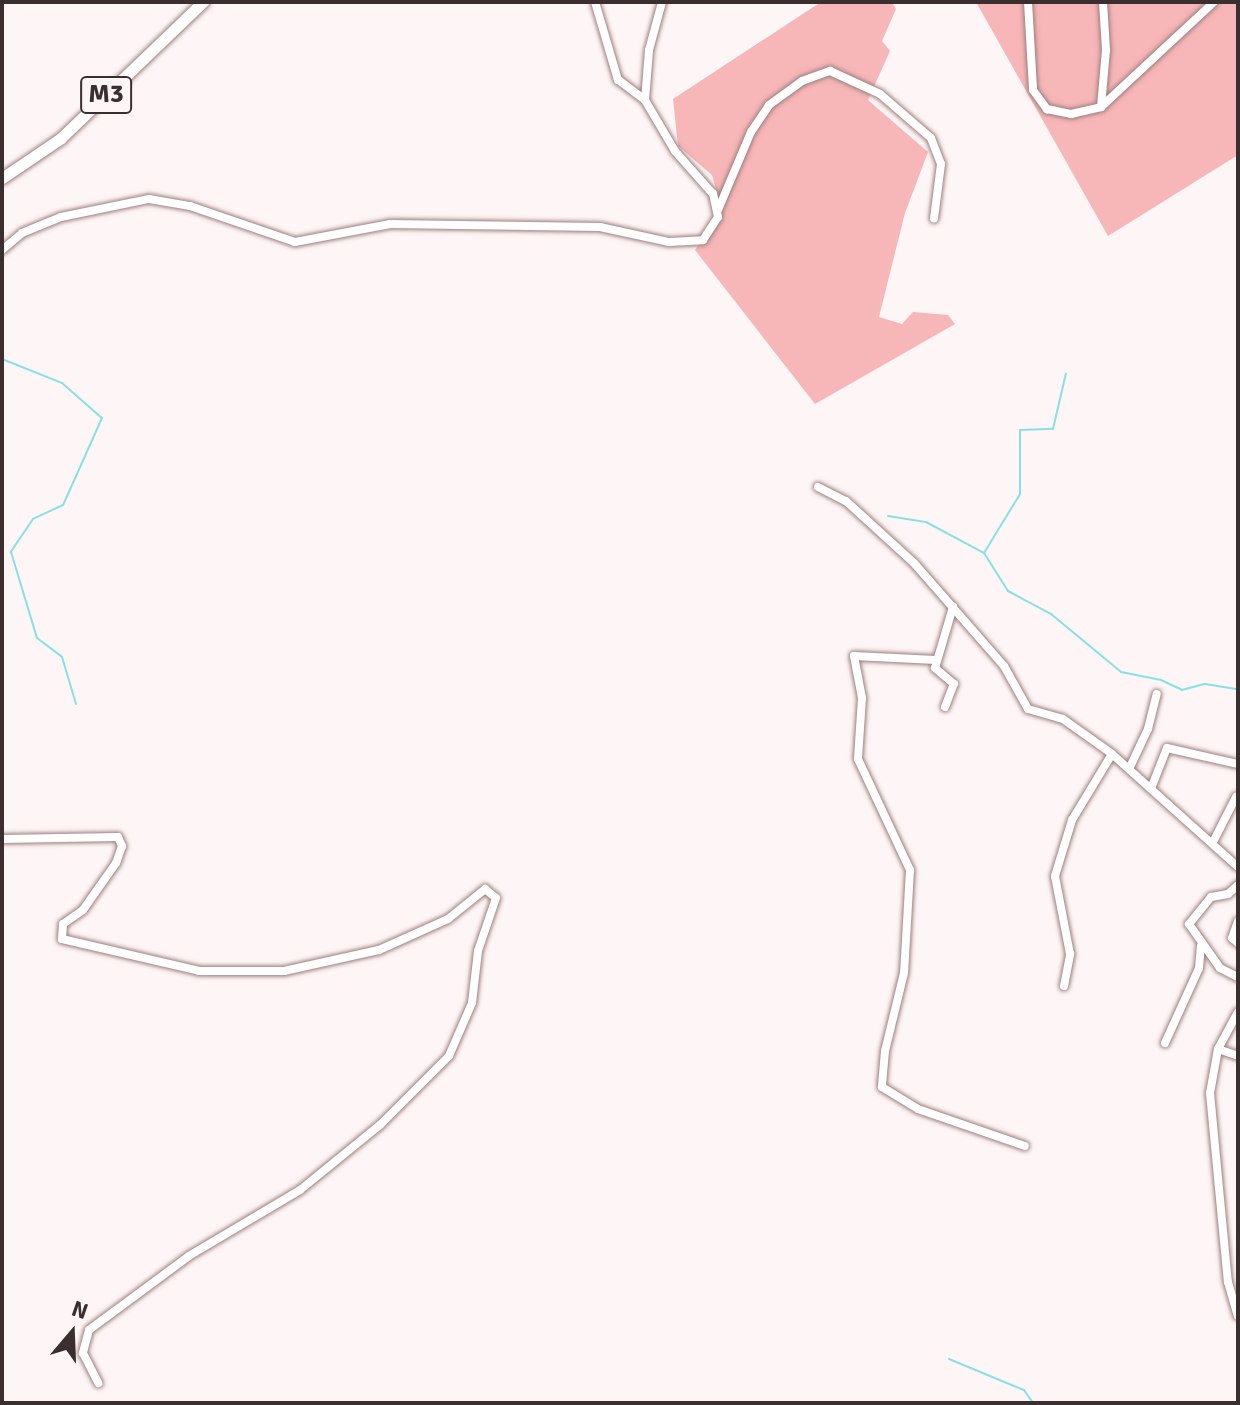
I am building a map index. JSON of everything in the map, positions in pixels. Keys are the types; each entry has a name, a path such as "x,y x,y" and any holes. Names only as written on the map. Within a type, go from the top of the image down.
{"highway":[{"name":"M3","path":"2,178 61,138 203,2"}],"street":[{"path":"595,2 618,80 645,100 675,151 706,181 718,210"},
{"path":"645,100 649,50 662,2"},
{"path":"1028,2 1032,85 1038,101 1062,113 1101,107 1214,2"},
{"path":"1101,107 1106,50 1103,2"},
{"path":"2,250 22,233 61,217 137,200 176,202 265,235 304,243 405,224 600,227 687,244 709,233 751,132 769,105 802,81 830,71 880,94 931,138 941,164 934,219"},
{"path":"818,487 858,511 953,607 1004,666 1028,709 1063,719 1130,767 1238,867"},
{"path":"945,707 954,684 935,668 953,607"},
{"path":"936,660 854,656 862,698 858,759 910,870 904,973 885,1051 882,1087 918,1109 1025,1146"},
{"path":"1130,767 1148,729 1157,694"},
{"path":"1152,786 1167,748 1238,764"},
{"path":"1064,986 1070,954 1055,876 1072,820 1112,754"},
{"path":"1213,842 1236,797"},
{"path":"2,839 118,837 122,846 116,863 83,910 63,924 62,939 210,972 284,971 379,950 448,919 485,889 496,898 478,951 472,1003 449,1056 380,1125 300,1190 189,1256 89,1330 83,1353 98,1383"},
{"path":"1238,885 1228,894 1211,897 1195,911 1190,932 1220,968 1238,977"},
{"path":"1238,921 1232,938 1238,943"},
{"path":"1165,1043 1199,968 1201,946"},
{"path":"1238,1012 1218,1049 1211,1081 1212,1141 1228,1282 1238,1316"},
{"path":"1218,1049 1238,1056"}],"shaded area":[{"path":"821,2 892,2 896,9 882,41 890,51 868,100 928,152 905,213 879,317 902,324 913,312 948,315 955,324 815,404 695,250 722,210 712,175 678,146 673,99"},
{"path":"976,2 1238,2 1238,155 1108,236"}],"waterway":[{"path":"2,359 62,383 102,418 63,505 33,519 11,552 37,638 62,657 76,704"},
{"path":"984,553 1020,494 1020,430 1053,429 1066,373"},
{"path":"888,516 926,522 984,553 1008,591 1051,614 1121,672 1161,680 1182,690 1205,684 1238,689"},
{"path":"949,1359 1024,1390 1033,1403"}]}
